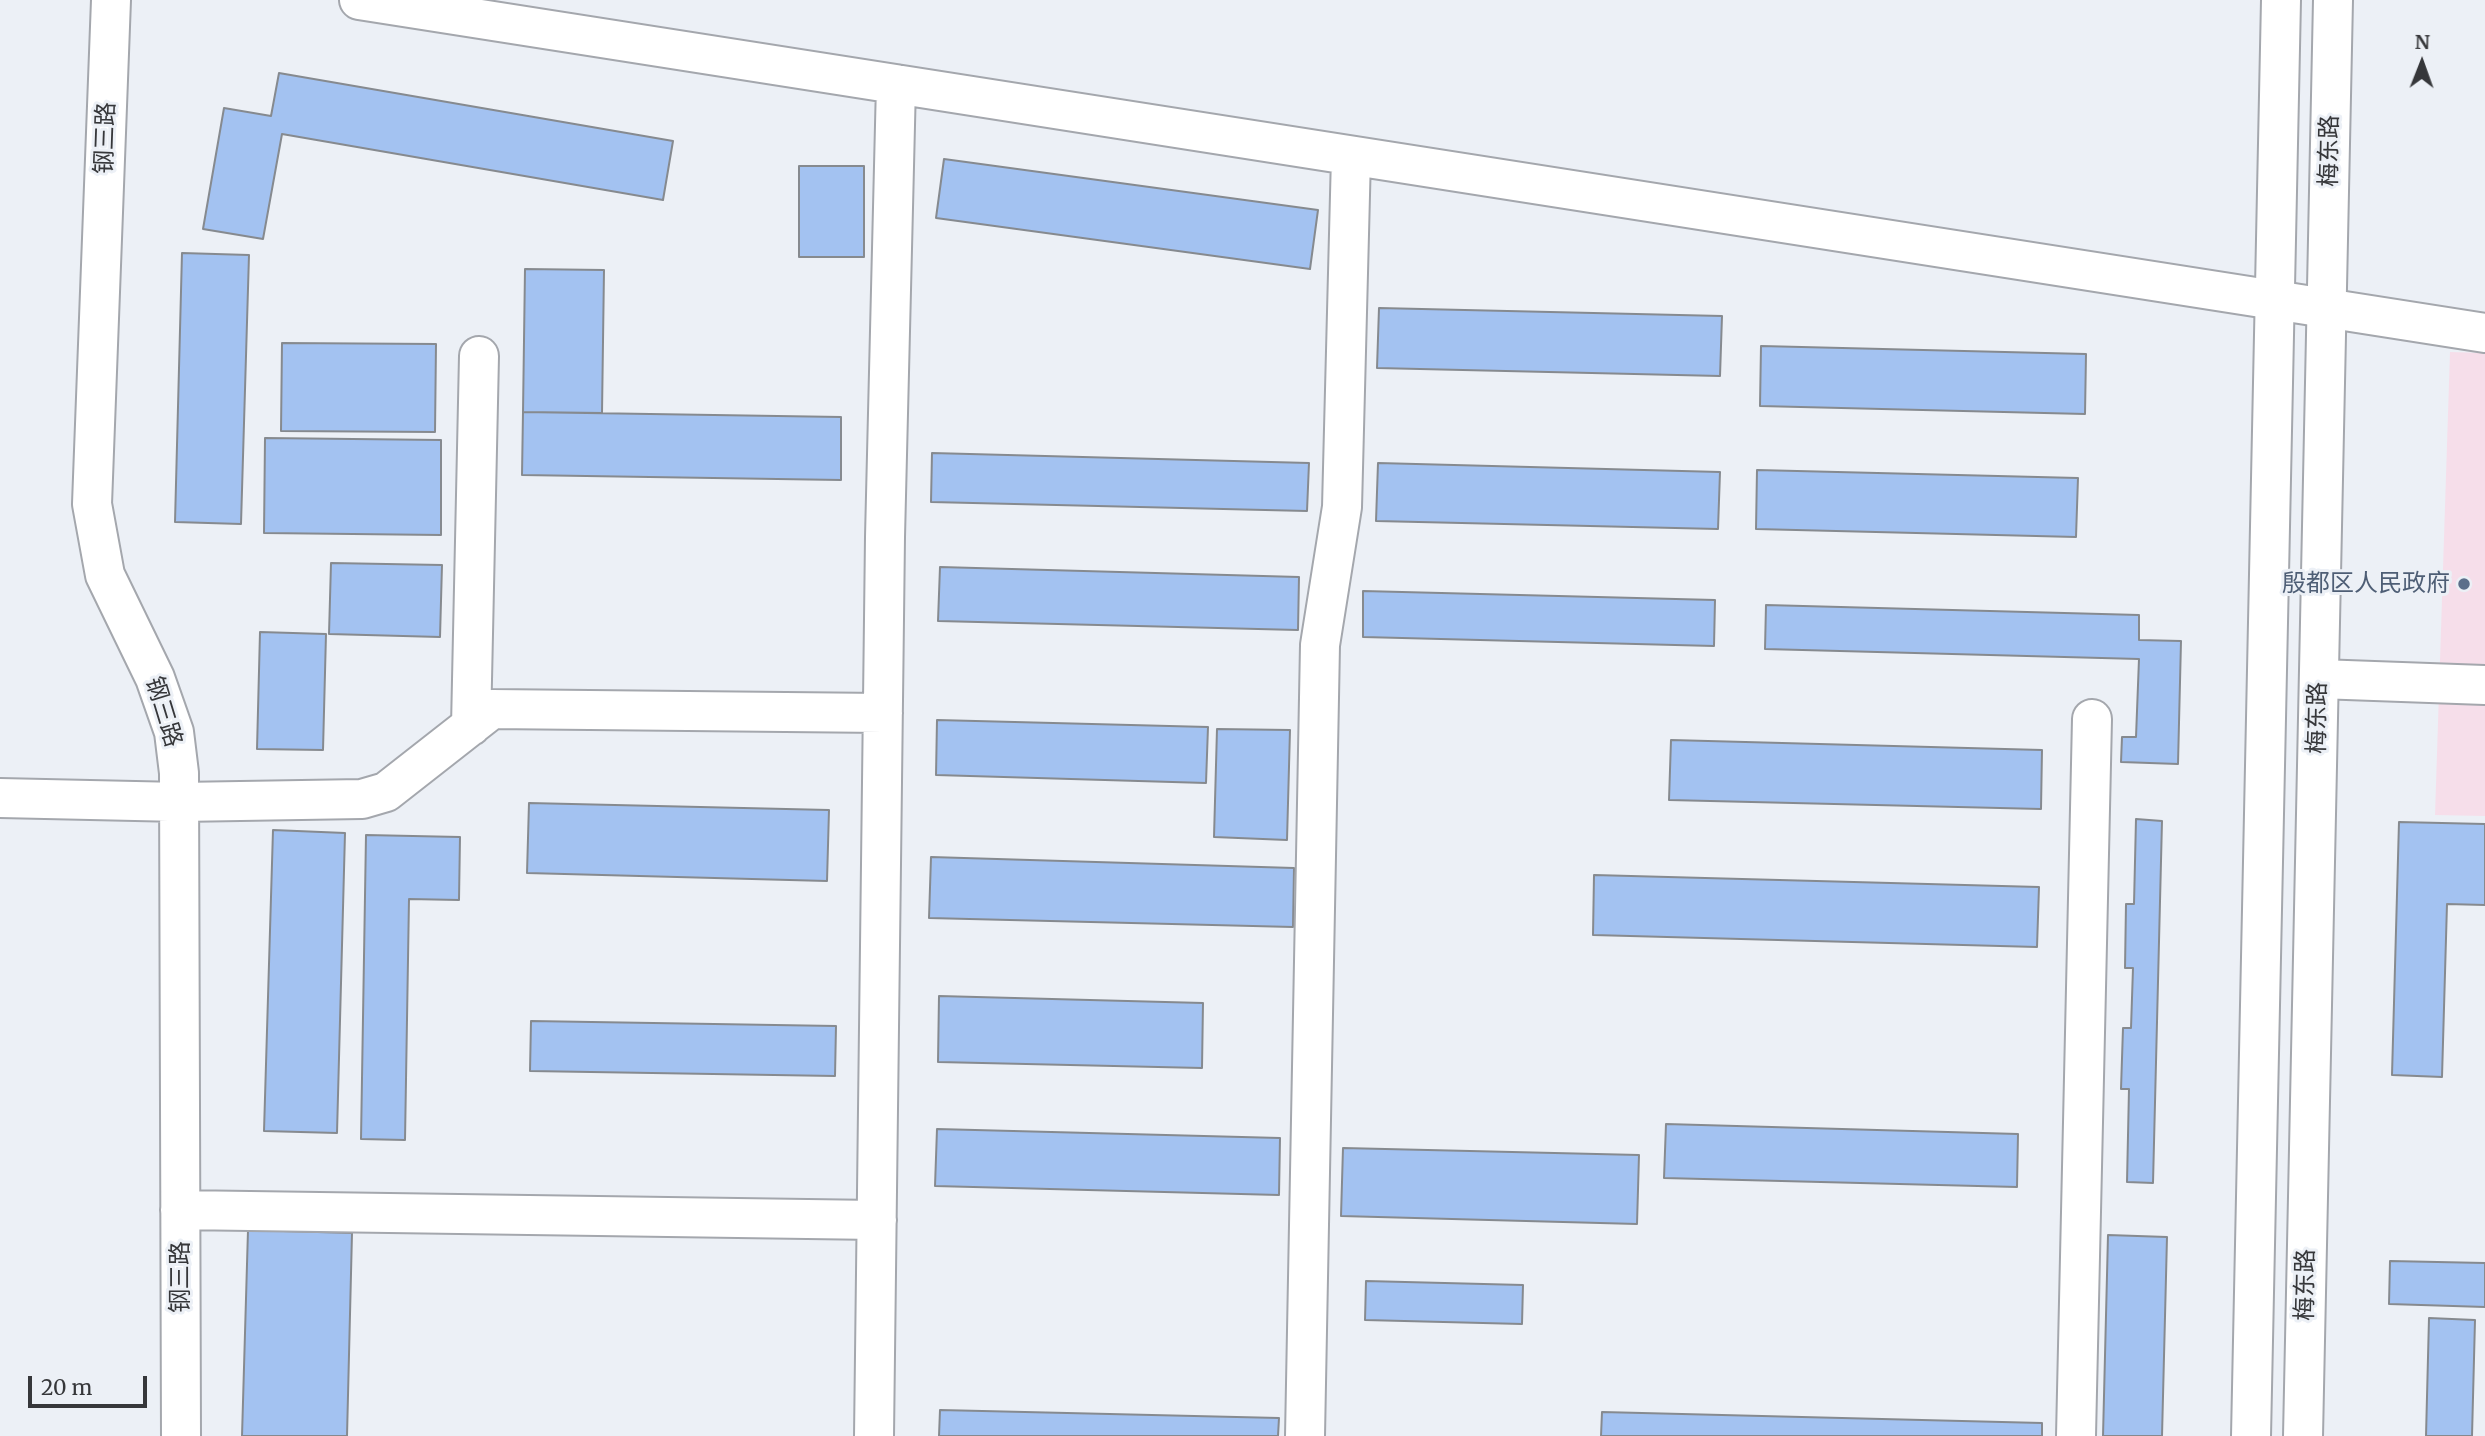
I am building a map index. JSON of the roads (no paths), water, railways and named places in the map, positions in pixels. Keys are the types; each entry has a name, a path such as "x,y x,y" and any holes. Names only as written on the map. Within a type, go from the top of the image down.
{"street":[{"name":"钢三路","path":"111,0 92,504 105,575 155,678 174,732 180,802 181,1436"},
{"path":"359,0 2485,333"},
{"path":"2251,1436 2281,0"},
{"name":"梅东路","path":"2303,1436 2333,0"},
{"path":"874,1436 883,713 897,84"},
{"path":"1305,1436 1320,645 1342,508 1351,156"},
{"path":"471,726 479,356"},
{"path":"2319,680 2485,685"},
{"path":"0,798 180,802 362,799 386,792 492,709 883,713"},
{"path":"2076,1436 2092,719"},
{"path":"180,1210 877,1220"}],"place":[{"name":"殷都区人民政府","path":"2464,584"}]}
